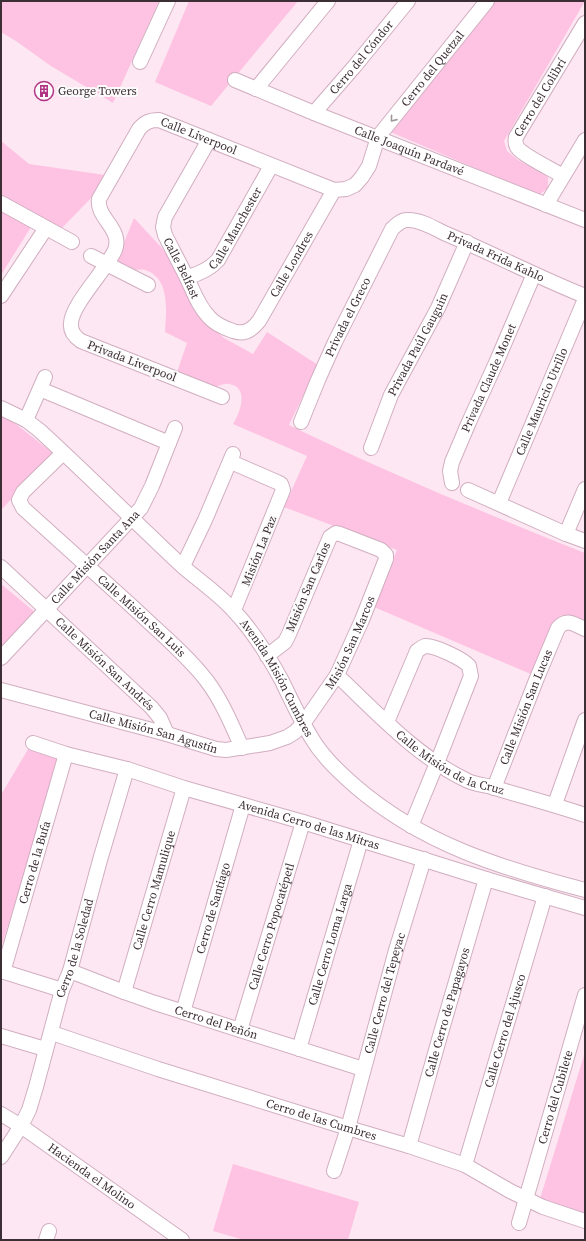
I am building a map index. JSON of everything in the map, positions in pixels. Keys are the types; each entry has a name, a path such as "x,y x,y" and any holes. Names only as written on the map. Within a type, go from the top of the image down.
{"street":[{"path":"140,62 168,1"},
{"path":"256,89 328,1"},
{"name":"Cerro del Cóndor","path":"314,113 408,1"},
{"name":"Cerro del Quetzal","path":"334,190 346,189 355,185 362,177 368,166 378,137 487,1"},
{"name":"Cerro del Colibrí","path":"563,176 522,152 518,149 515,142 516,137 585,23"},
{"name":"Calle Joaquín Pardavé","path":"235,80 314,113 585,220"},
{"name":"Calle Liverpool","path":"107,264 115,249 116,237 114,230 99,208 100,199 139,129 147,122 152,120 159,120 334,190"},
{"name":"Calle Belfast","path":"209,140 165,217 163,227 199,304 208,317 229,330 243,332"},
{"path":"546,205 585,140"},
{"name":"Calle Manchester","path":"187,277 206,270 218,260 271,166"},
{"name":"Calle Londres","path":"243,332 255,327 259,321 334,190"},
{"path":"1,203 72,242"},
{"name":"Privada Frida Kahlo","path":"406,220 416,221 467,242 555,284 585,296"},
{"name":"Privada el Greco","path":"301,422 335,342 392,230 396,224 406,220"},
{"path":"1,296 46,228"},
{"name":"Privada Paúl Gauguin","path":"371,448 391,395 438,308 467,242"},
{"path":"91,256 148,285"},
{"name":"Privada Liverpool","path":"107,264 72,316 72,330 75,336 81,341 222,396"},
{"name":"Privada Claude Monet","path":"452,483 450,471 452,462 534,274"},
{"name":"Calle Mauricio Utrillo","path":"499,503 585,299"},
{"path":"26,420 43,383 169,443"},
{"name":"Avenida Misión Cumbres","path":"1,408 26,420 63,452 132,519 234,610 267,656 281,679 303,724 323,755 341,774 366,796 410,826 449,845 496,864 585,890"},
{"name":"Calle Misión Santa Ana","path":"1,658 132,519 147,498 175,428"},
{"name":"Calle Misión San Luis","path":"63,452 23,492 19,500 23,508 159,632 207,681 230,721 242,748"},
{"name":"Misión La Paz","path":"183,566 206,520 232,458 281,484 283,490 234,610"},
{"path":"566,534 585,489"},
{"path":"468,490 585,541"},
{"name":"Misión San Carlos","path":"267,656 285,642 332,535 336,533 347,537 381,550 386,555"},
{"name":"Misión San Marcos","path":"303,724 337,674 362,620 386,559 386,555"},
{"name":"Calle Misión San Andrés","path":"1,567 152,708 160,718 167,734"},
{"name":"Calle Misión San Lucas","path":"494,788 558,628 563,623 568,622 585,629"},
{"path":"386,722 417,651 424,646 432,647 461,659 469,666 471,676 437,763 410,826"},
{"name":"Calle Misión de la Cruz","path":"337,674 404,739 437,763 470,782 554,804 585,815"},
{"name":"Calle Misión San Agustín","path":"1,690 167,734 216,749 226,750 270,743 287,737 303,724"},
{"path":"554,804 585,720"},
{"name":"Avenida Cerro de las Mitras","path":"32,743 66,754 127,769 184,788 303,822 585,908"},
{"name":"Cerro de la Bufa","path":"2,971 66,754"},
{"name":"Cerro de la Soledad","path":"1,1157 21,1126 36,1087 45,1049 52,1033 62,990 70,970 127,769"},
{"name":"Calle Cerro Mamulique","path":"124,992 184,788"},
{"name":"Cerro de Santiago","path":"183,1012 243,805"},
{"name":"Calle Cerro Popocatépetl","path":"240,1030 303,822"},
{"name":"Calle Cerro Loma Larga","path":"299,1049 360,840"},
{"name":"Calle Cerro del Tepeyac","path":"334,1171 348,1128 396,950 424,860"},
{"name":"Calle Cerro de Papagayos","path":"409,1146 486,879"},
{"name":"Calle Cerro del Ajusco","path":"465,1165 545,896"},
{"name":"Cerro del Peñón","path":"70,970 124,992 183,1012 363,1069"},
{"path":"2,971 62,990"},
{"name":"Cerro del Cubilete","path":"519,1223 585,995"},
{"name":"Cerro de las Cumbres","path":"52,1033 158,1069 409,1146 465,1165 543,1207 585,1221"},
{"path":"1,1036 45,1049"},
{"name":"Hacienda el Molino","path":"1,1114 21,1126 182,1240"}],"shaded area":[{"path":"1,1 159,1 113,103 51,66 1,32"},
{"path":"189,1 298,1 211,106 155,82"},
{"path":"494,1 585,1 504,141 507,151 518,160 548,177 548,188 539,195 388,131"},
{"path":"1,141 29,164 105,175 91,198 62,228 32,214 1,196"},
{"path":"1,209 31,227 1,275"},
{"path":"134,218 176,265 207,324 224,338 253,354 267,332 318,365 289,425 436,492 585,553 585,627 561,615 533,675 374,607 397,550 284,507 307,456 233,424 242,401 239,390 235,386 226,384 214,388 177,372 187,343 165,332 165,296 159,280 153,274 145,270 132,270 116,262"},
{"path":"1,415 17,425 54,454 1,510"},
{"path":"1,584 36,613 1,652"},
{"path":"30,746 60,757 1,948 1,795"},
{"path":"585,1052 585,1213 540,1199"},
{"path":"233,1164 359,1202 348,1240 244,1240 213,1231"}],"place":[{"name":"George Towers","path":"44,91"}]}
